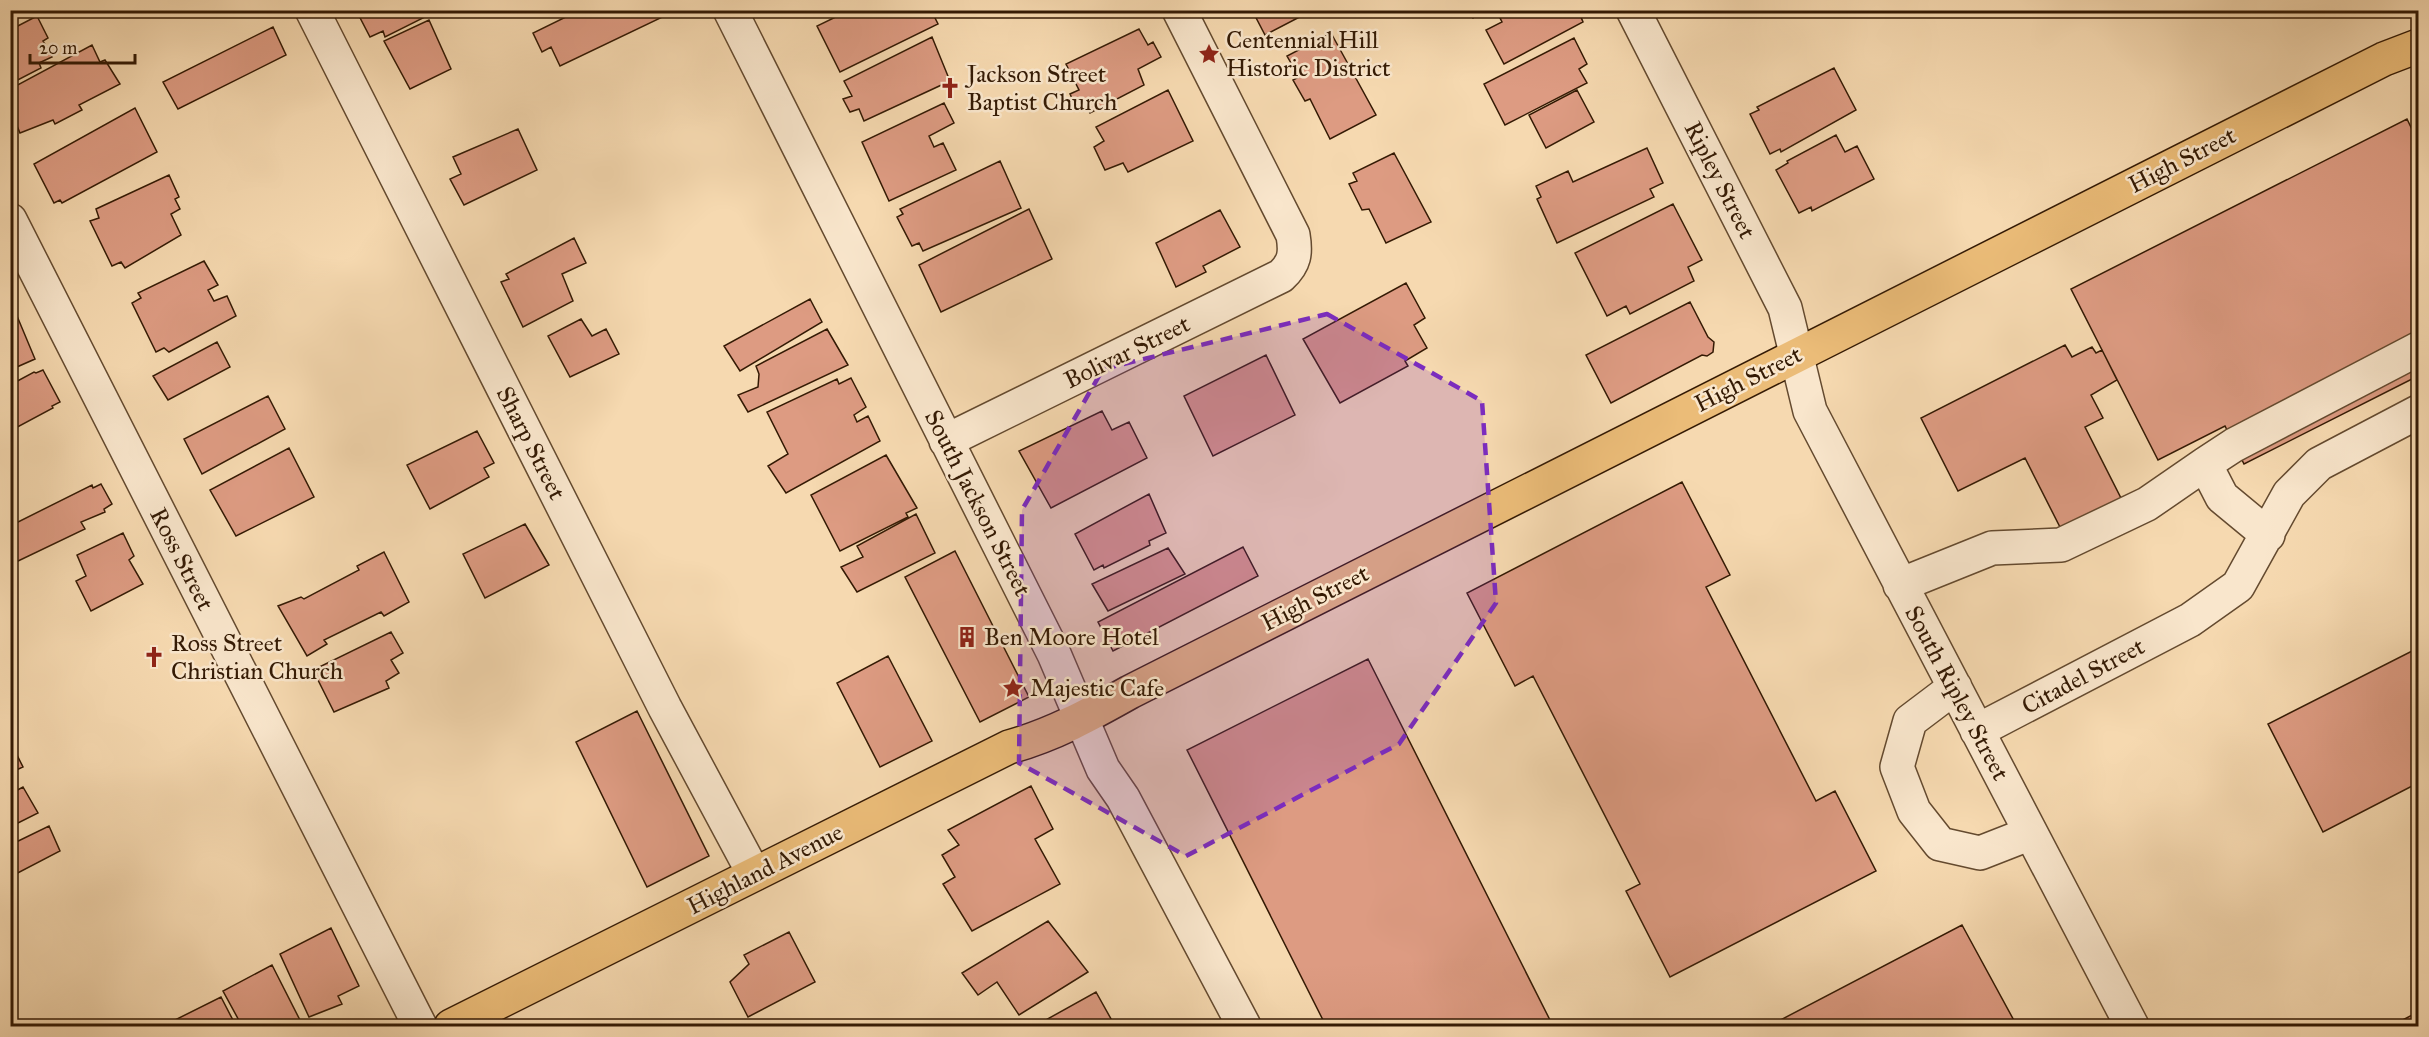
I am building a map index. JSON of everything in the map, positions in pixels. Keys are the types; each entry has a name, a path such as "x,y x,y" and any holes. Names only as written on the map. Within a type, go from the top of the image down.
{"main road":[{"name":"High Street","path":"1082,719 1140,686 1796,354 2384,58 2418,46"},
{"name":"Highland Avenue","path":"451,1026 1009,747 1035,740 1082,719"}],"street":[{"name":"Sharp Street","path":"312,10 665,708 754,874"},
{"name":"South Jackson Street","path":"730,10 1054,654 1103,769 1123,798 1244,1026"},
{"name":"Bolivar Street","path":"946,441 1281,276 1291,267 1296,252 1293,235 1179,10"},
{"name":"Ripley Street","path":"1633,10 1785,308 1796,354"},
{"name":"Ross Street","path":"10,220 420,1026"},
{"path":"1900,585 1992,548 2061,545 2147,504 2234,445 2418,349"},
{"name":"South Ripley Street","path":"1796,354 1810,411 2132,1026"},
{"name":"Citadel Street","path":"1977,731 2190,620 2238,586 2289,494 2319,464 2418,412"},
{"path":"2205,464 2222,497 2268,535"},
{"path":"1955,687 1910,722 1898,767 1914,811 1940,844 1980,853 2031,833"}],"highlighted area":[{"path":"1327,314 1482,401 1496,603 1399,744 1186,856 1019,763 1022,510 1103,369"}],"building":[{"path":"356,10 422,10 425,17 385,37 383,31 370,37"},
{"path":"580,10 672,10 673,12 560,66 551,47 542,52 533,33"},
{"path":"850,10 931,10 938,24 840,72 817,26"},
{"path":"1252,10 1313,10 1265,35"},
{"path":"1469,10 1486,10 1473,18"},
{"path":"1515,10 1578,10 1583,22 1504,64 1486,30 1502,22 1500,18"},
{"path":"37,16 48,38 43,41 52,57 39,63 41,68 10,84 10,30"},
{"path":"429,20 451,69 410,89 384,41"},
{"path":"273,27 286,55 178,109 163,82"},
{"path":"1139,29 1148,45 1153,42 1161,57 1138,69 1144,85 1090,113 1085,102 1076,107 1070,94 1079,90 1066,64"},
{"path":"1331,33 1376,115 1330,139 1310,99 1305,101 1293,80 1299,77 1287,56"},
{"path":"932,37 950,81 864,121 859,109 850,112 843,99 852,96 844,81"},
{"path":"1574,38 1587,64 1579,69 1587,83 1505,125 1484,84"},
{"path":"92,45 100,62 105,60 120,84 79,105 82,110 55,124 53,120 20,133 10,109 10,105 15,102 10,89"},
{"path":"1834,68 1856,110 1781,152 1780,149 1770,154 1750,114 1759,110 1757,107"},
{"path":"1168,90 1193,141 1128,172 1123,163 1105,170 1094,147 1104,141 1096,127"},
{"path":"1577,90 1594,122 1546,148 1529,115"},
{"path":"944,103 954,123 929,136 934,147 943,143 956,170 889,201 862,142"},
{"path":"135,108 157,152 62,203 60,200 54,203 34,164"},
{"path":"2407,119 2418,142 2418,376 2244,464 2225,426 2158,460 2071,289"},
{"path":"518,129 537,170 464,205 450,179 461,174 453,157"},
{"path":"1836,135 1845,152 1857,146 1874,179 1812,211 1811,207 1799,213 1776,170 1788,163 1787,161"},
{"path":"1647,148 1663,183 1650,189 1654,197 1557,243 1537,199 1541,197 1536,186 1568,171 1573,182"},
{"path":"1394,153 1431,222 1386,243 1369,209 1362,210 1349,184 1357,181 1353,173"},
{"path":"1000,161 1021,208 923,251 919,243 912,246 897,217 903,214 900,209"},
{"path":"169,175 179,197 175,199 180,209 171,214 181,235 125,268 121,262 112,266 90,221 99,218 96,209"},
{"path":"1673,204 1702,260 1688,267 1694,281 1630,314 1626,306 1607,316 1575,253"},
{"path":"1029,209 1052,259 941,312 919,265"},
{"path":"1220,210 1240,247 1203,266 1206,272 1176,287 1156,243"},
{"path":"574,238 586,263 562,274 573,301 523,327 501,282 509,279 506,274"},
{"path":"204,261 218,285 208,290 214,301 227,296 236,316 169,352 164,348 156,352 132,303 141,298 138,293"},
{"path":"1406,283 1425,318 1414,325 1427,348 1405,361 1408,366 1340,403 1303,339"},
{"path":"810,299 822,322 740,371 724,346"},
{"path":"1690,302 1708,337 1714,342 1713,352 1707,356 1702,355 1611,403 1586,355"},
{"path":"17,316 35,359 10,370 10,319"},
{"path":"581,319 592,336 606,329 619,354 570,377 548,336"},
{"path":"827,329 848,365 748,412 738,395 758,387 759,374 756,366"},
{"path":"217,342 230,367 168,400 153,376"},
{"path":"2065,345 2072,357 2092,347 2096,353 2102,350 2117,380 2091,395 2103,418 2085,427 2126,508 2066,539 2025,458 1958,491 1921,418"},
{"path":"1266,355 1295,415 1213,456 1184,396"},
{"path":"43,370 60,402 10,431 10,385 34,372"},
{"path":"851,378 866,407 854,415 857,422 868,416 880,441 786,493 768,466 788,454 767,412 837,379 839,384"},
{"path":"268,396 285,429 202,474 184,439"},
{"path":"1102,411 1112,430 1129,422 1147,458 1051,508 1019,451"},
{"path":"477,431 494,463 484,468 489,477 430,509 407,465"},
{"path":"289,448 314,497 236,536 210,490"},
{"path":"886,455 917,508 906,513 908,517 840,551 811,495"},
{"path":"1682,482 1730,575 1706,587 1816,801 1835,791 1876,871 1670,977 1626,891 1640,884 1533,676 1515,686 1467,593"},
{"path":"101,484 112,504 104,509 105,512 81,522 85,529 16,562 10,553 10,526 92,485 93,488"},
{"path":"1149,494 1166,533 1149,541 1150,545 1104,568 1103,565 1094,570 1075,534"},
{"path":"916,514 935,553 857,592 841,567 863,557 857,546"},
{"path":"525,524 549,565 485,598 463,554"},
{"path":"123,533 134,556 129,560 143,584 91,611 76,581 86,576 77,555"},
{"path":"1243,547 1258,576 1113,651 1098,622"},
{"path":"1168,548 1185,574 1108,611 1092,584"},
{"name":"Ben Moore Hotel","path":"955,551 1029,697 980,722 905,577"},
{"path":"384,552 409,602 384,616 381,612 324,640 327,644 307,656 278,606 301,597 304,599 359,570 357,566"},
{"path":"391,632 403,653 391,660 399,673 386,681 389,688 334,712 313,670"},
{"path":"2418,648 2418,783 2323,832 2268,724"},
{"path":"888,656 932,741 880,767 837,683"},
{"path":"1368,659 1553,1026 1326,1026 1187,750"},
{"path":"637,711 709,856 647,887 576,742"},
{"path":"10,741 23,767 10,773"},
{"path":"1031,786 1053,829 1035,839 1060,884 972,931 943,884 955,877 942,855 959,845 948,830"},
{"path":"23,787 38,813 10,827 10,794"},
{"path":"49,826 60,851 10,877 10,845"},
{"path":"1048,921 1088,972 1019,1015 997,982 978,995 962,973"},
{"path":"1962,925 2017,1026 1769,1026"},
{"path":"331,928 359,986 338,996 342,1004 309,1017 280,954"},
{"path":"789,932 815,982 748,1017 730,982 749,964 744,955"},
{"path":"272,965 303,1026 242,1026 223,991"},
{"path":"1096,992 1115,1026 1035,1026"},
{"path":"221,997 236,1026 165,1025"},
{"path":"2418,1012 2418,1026 2391,1026"}],"place":[{"name":"Centennial Hill Historic District","path":"1209,54"},
{"name":"Jackson Street Baptist Church","path":"950,88"},
{"name":"Ben Moore Hotel","path":"967,637"},
{"name":"Ross Street Christian Church","path":"154,657"},
{"name":"Majestic Cafe","path":"1013,688"}]}
